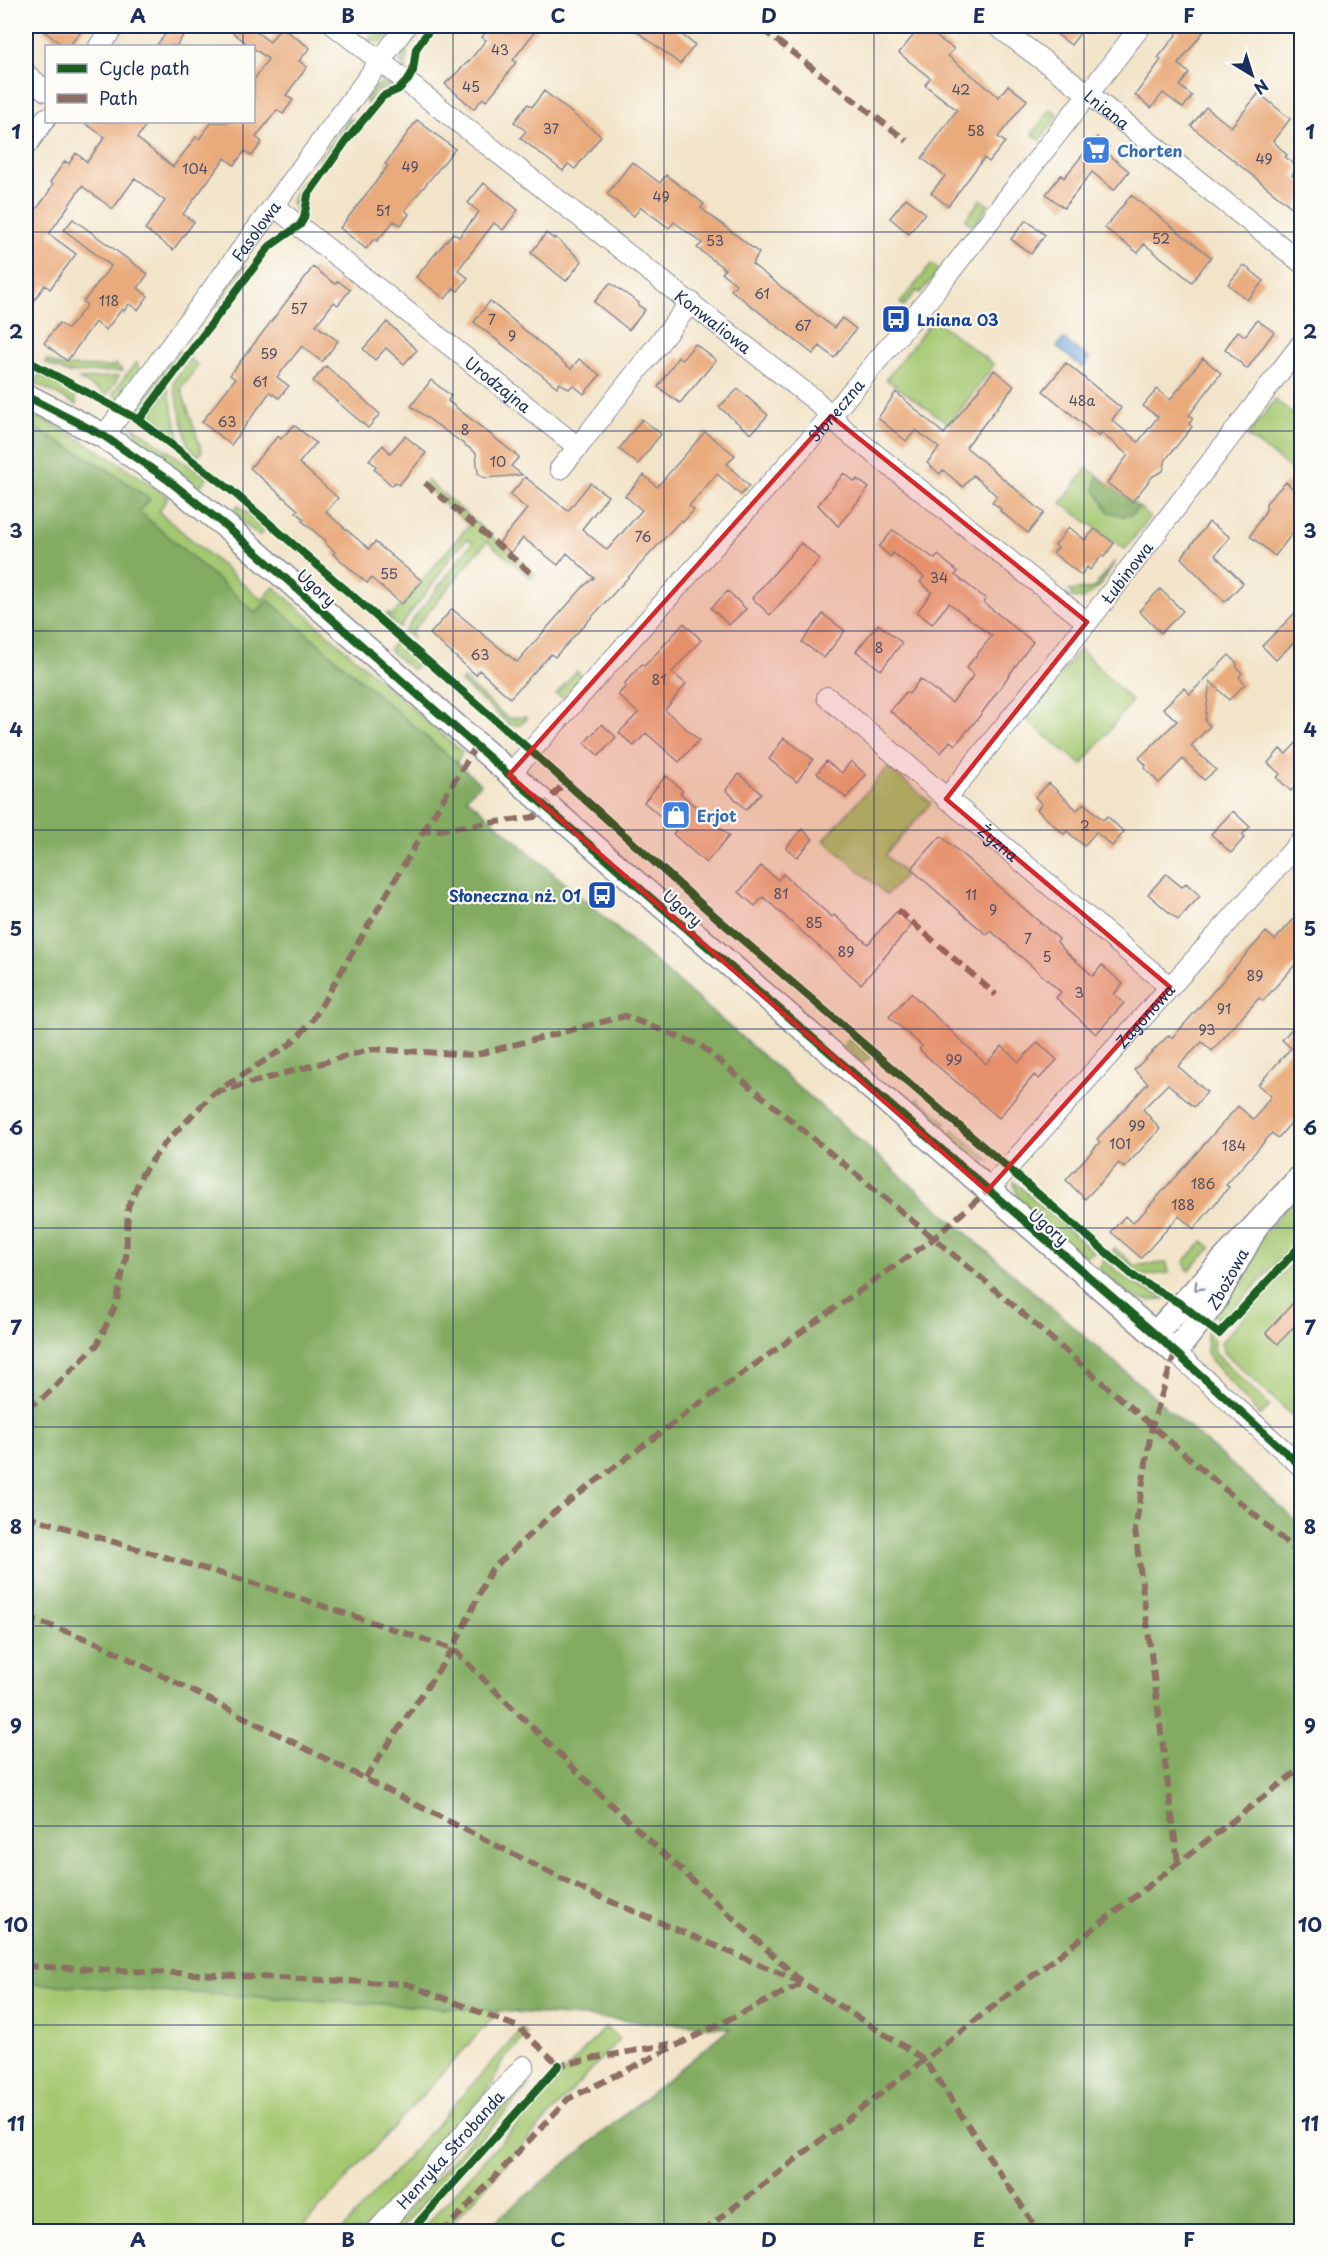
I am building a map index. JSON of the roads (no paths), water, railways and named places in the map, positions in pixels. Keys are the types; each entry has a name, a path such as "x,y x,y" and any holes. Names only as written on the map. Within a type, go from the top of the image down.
{"street":[{"path":"100,45 115,26"},
{"name":"Konwaliowa","path":"336,26 816,401 831,416 1087,622"},
{"name":"Fasolowa","path":"104,435 275,207 406,26"},
{"name":"Lniana","path":"997,26 1087,93 1302,263"},
{"name":"Słoneczna","path":"509,775 831,416 925,303 1141,26"},
{"path":"26,74 45,91"},
{"path":"26,146 45,119"},
{"name":"Urodzajna","path":"275,207 578,447"},
{"path":"560,469 691,302"},
{"name":"Łubinowa","path":"946,799 1087,622 1302,343"},
{"name":"Ugory","path":"26,396 104,435 168,480 227,526 509,775 1155,1334 1302,1467"},
{"name":"Żyzna","path":"827,697 1170,987"},
{"name":"Zagonowa","path":"987,1191 1302,840"},
{"name":"Zbożowa","path":"1155,1334 1302,1176"},
{"name":"Zbożowa","path":"1175,1352 1214,1302 1254,1230"},
{"name":"Henryka Strobanda","path":"376,2232 524,2066"}],"water":[{"path":"1063,339 1090,359 1083,368 1057,347"}],"place":[{"name":"Chorten","path":"1096,150"},
{"name":"Lniana 03","path":"896,319"},
{"name":"Erjot","path":"676,815"},
{"name":"Słoneczna nż. 01","path":"602,895"}]}
